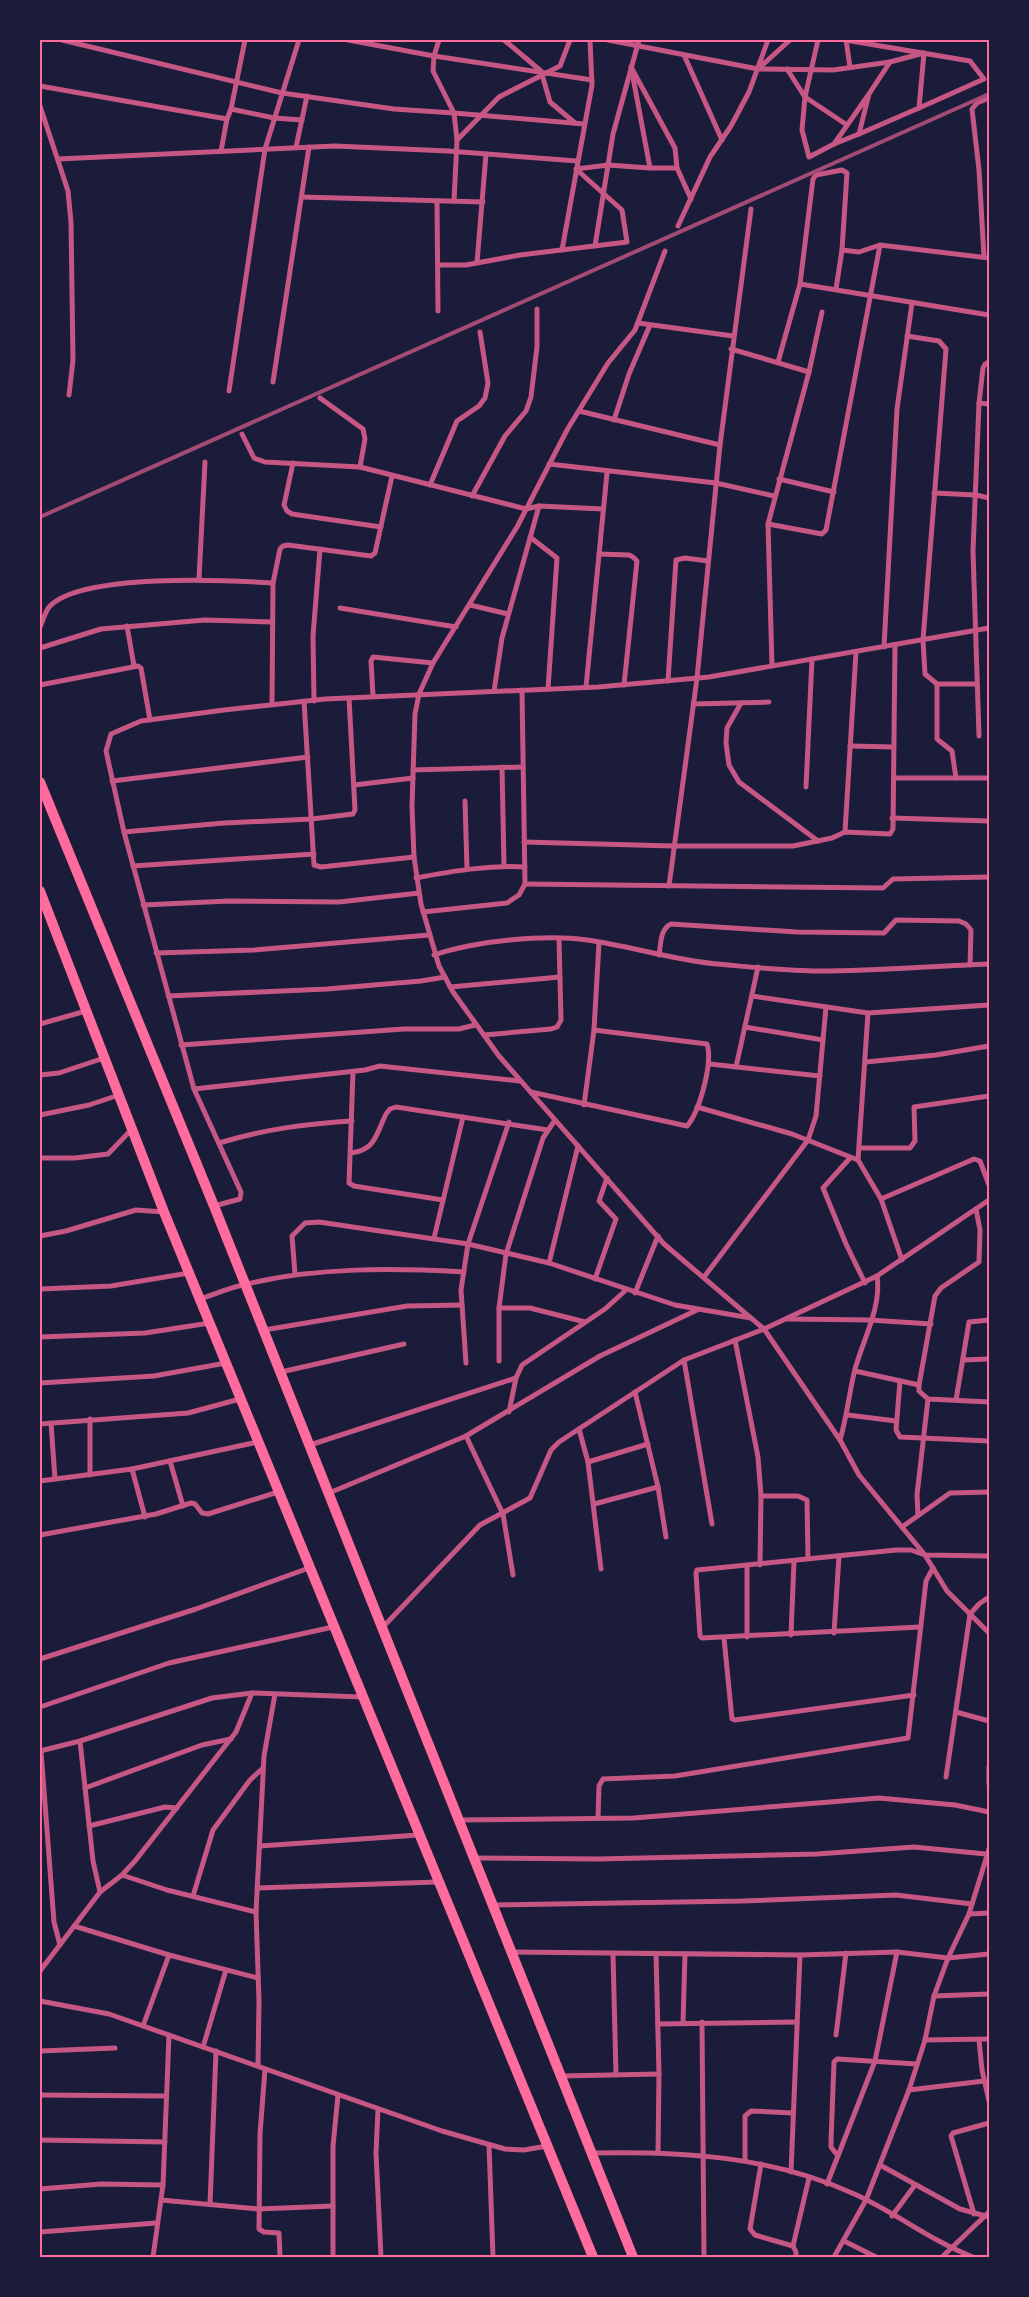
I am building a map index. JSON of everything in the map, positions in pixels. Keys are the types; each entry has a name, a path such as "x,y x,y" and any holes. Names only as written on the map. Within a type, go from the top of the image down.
{"main road":[{"path":"40,782 246,1284 633,2257"},
{"path":"40,892 164,1212 418,1836 593,2257"}],"street":[{"path":"62,40 282,93 394,109 584,124"},
{"path":"221,151 227,119 238,82 245,40"},
{"path":"229,391 265,149 299,40"},
{"path":"348,40 434,56 592,80"},
{"path":"439,40 434,56 433,71 454,114 458,152 454,201"},
{"path":"504,40 544,72 550,102 576,123"},
{"path":"457,140 499,97 544,72 560,66 570,40"},
{"path":"562,250 592,80 590,40"},
{"path":"608,40 638,43 684,55 758,69 812,70 850,67 890,62 924,54"},
{"path":"678,226 710,157 722,140 749,92 768,40"},
{"path":"758,69 790,40"},
{"path":"818,40 805,97 802,130 809,157 834,144 984,79 970,61 845,40 850,67"},
{"path":"595,246 613,134 638,43"},
{"path":"918,108 924,54"},
{"path":"684,55 722,140"},
{"path":"834,144 890,62"},
{"path":"631,67 650,168"},
{"path":"631,67 675,148 677,168 691,199"},
{"path":"787,69 805,97 848,125"},
{"path":"40,86 227,119"},
{"path":"859,134 869,94"},
{"path":"296,148 306,96"},
{"path":"842,250 859,252 880,245 986,257 972,109 977,103 989,98"},
{"path":"40,106 68,191 71,222 73,360 69,395"},
{"path":"231,109 274,118 302,120"},
{"path":"58,158 335,146 458,152 577,162"},
{"path":"273,382 309,147"},
{"path":"477,263 486,154"},
{"path":"576,169 608,165 677,168"},
{"path":"438,265 477,263 627,242 622,210 576,169"},
{"path":"778,362 800,284 814,179 816,175 842,170 847,173 842,250 836,289"},
{"path":"302,197 483,202"},
{"path":"437,201 438,311"},
{"path":"669,886 693,704 733,336 751,208"},
{"path":"768,524 824,534 834,492 880,245"},
{"path":"665,251 638,323 608,363 578,411 526,509 433,663 419,694 414,714 412,778 414,857 423,912 434,955 450,988 475,1025 520,1081 658,1236 764,1329 840,1440 860,1475 925,1555 947,1591 989,1633"},
{"path":"800,284 989,315"},
{"path":"884,647 897,409 912,303"},
{"path":"472,496 505,436 526,411 531,397 537,347 537,309"},
{"path":"772,666 768,524 809,372 822,312"},
{"path":"638,323 733,336"},
{"path":"614,420 629,374 650,325"},
{"path":"430,485 457,420 486,398 488,383 480,332"},
{"path":"907,336 939,342 946,349 923,640 925,674 937,684 977,684"},
{"path":"732,349 809,372"},
{"path":"979,736 974,631 974,551 979,403 983,368 989,362"},
{"path":"320,398 363,429 365,439 360,467"},
{"path":"979,403 989,404"},
{"path":"578,411 720,445"},
{"path":"242,434 254,458 265,462 360,467 526,509 539,506 603,509"},
{"path":"199,579 205,462"},
{"path":"293,463 284,505 287,511 292,514 381,526"},
{"path":"549,464 606,473 716,483 774,496"},
{"path":"586,687 606,473"},
{"path":"272,705 273,583 283,546 371,556 375,554 392,476"},
{"path":"780,479 834,492"},
{"path":"934,493 976,495 989,498"},
{"path":"494,691 508,614 539,506"},
{"path":"530,537 557,558 548,689"},
{"path":"314,701 313,636 320,549"},
{"path":"599,554 629,555 637,561 624,684"},
{"path":"668,681 676,560 685,558 708,561"},
{"path":"40,627 49,607 63,597 96,588 170,579 273,583"},
{"path":"470,604 508,614"},
{"path":"340,608 456,627"},
{"path":"40,648 101,628 205,620 272,622"},
{"path":"127,626 134,666"},
{"path":"214,1206 240,1200 241,1192 194,1089 181,1045 112,781 106,751 111,734 125,726 150,720 272,705 373,696 586,687 696,678 989,628"},
{"path":"524,842 673,846 793,846 832,838 845,832 890,834 894,778 895,645"},
{"path":"845,832 856,652"},
{"path":"373,696 371,661 373,657 433,663"},
{"path":"806,787 812,659"},
{"path":"40,686 134,666 141,668 150,720"},
{"path":"937,684 937,739 952,751 956,778"},
{"path":"423,912 507,903 519,895 525,884 522,690"},
{"path":"124,832 312,819 353,814 355,810 349,698"},
{"path":"304,702 314,865 321,867 414,857"},
{"path":"693,704 769,702"},
{"path":"741,703 727,728 726,743 729,765 738,782 818,841"},
{"path":"850,746 894,747"},
{"path":"112,781 308,757"},
{"path":"502,767 504,866"},
{"path":"413,770 524,767"},
{"path":"354,785 412,778"},
{"path":"894,778 989,778"},
{"path":"465,800 467,869"},
{"path":"892,818 989,821"},
{"path":"133,866 314,854"},
{"path":"416,878 467,869 504,866 525,867"},
{"path":"525,884 883,888 893,879 989,877"},
{"path":"143,905 229,901 338,902 419,894"},
{"path":"659,955 662,936 665,929 671,924 797,932 884,933 896,920 959,921 966,924 971,930 970,964"},
{"path":"156,953 254,950 429,935"},
{"path":"434,955 450,950 494,943 559,940 599,943 708,963 819,971 989,964"},
{"path":"484,1035 551,1029 557,1026 561,1020 559,940"},
{"path":"584,1105 594,1030 599,943"},
{"path":"736,1067 758,967"},
{"path":"168,996 327,989 445,977"},
{"path":"450,988 560,977"},
{"path":"752,996 868,1013 989,1005"},
{"path":"704,1277 808,1140 816,1116 826,1007"},
{"path":"40,1024 86,1011"},
{"path":"868,1013 858,1160 881,1199 902,1260"},
{"path":"181,1045 386,1030 458,1029 475,1025"},
{"path":"745,1027 823,1040"},
{"path":"530,1092 683,1126 690,1122 710,1064 706,1044 594,1030"},
{"path":"866,1062 936,1055 989,1046"},
{"path":"40,1075 59,1073 104,1058"},
{"path":"710,1064 820,1076"},
{"path":"194,1089 354,1072 380,1066 520,1081"},
{"path":"354,1072 349,1183 354,1186 443,1200"},
{"path":"40,1114 88,1106 119,1095"},
{"path":"860,1148 910,1148 915,1141 914,1108 989,1096"},
{"path":"351,1154 363,1152 370,1147 390,1109 396,1107 509,1122 548,1130"},
{"path":"696,1107 808,1140 858,1160"},
{"path":"434,1238 463,1116"},
{"path":"499,1360 499,1308 506,1254 543,1138 555,1120"},
{"path":"219,1143 258,1131 292,1125 352,1121"},
{"path":"466,1363 462,1305 468,1244 509,1122"},
{"path":"40,1158 75,1158 108,1154 132,1129"},
{"path":"549,1263 578,1146"},
{"path":"850,1158 825,1185 824,1190 846,1244 865,1283"},
{"path":"881,1199 974,1159 980,1161 989,1185"},
{"path":"595,1279 616,1219 599,1201 607,1178"},
{"path":"382,1628 480,1525 530,1498 551,1450 559,1442 684,1360 764,1329 865,1283 989,1200"},
{"path":"976,1209 980,1230 979,1262 938,1291 919,1385 920,1391 928,1399 989,1402"},
{"path":"40,1236 66,1231 136,1210 164,1212"},
{"path":"295,1274 292,1236 305,1223 319,1222 468,1244 549,1263 626,1290 697,1310 751,1318"},
{"path":"635,1292 658,1236"},
{"path":"200,1299 246,1284 295,1274 387,1269 464,1272"},
{"path":"40,1289 111,1286 189,1273"},
{"path":"840,1440 848,1415 855,1371 878,1296 877,1276"},
{"path":"509,1412 516,1378 522,1365 616,1301 626,1290"},
{"path":"264,1330 406,1306 462,1305"},
{"path":"499,1308 530,1308 585,1322"},
{"path":"329,1493 466,1436 600,1356 697,1310"},
{"path":"786,1319 870,1320 931,1324"},
{"path":"956,1400 969,1321 989,1320"},
{"path":"40,1337 145,1333 210,1323"},
{"path":"735,1340 758,1457 761,1496 760,1565"},
{"path":"280,1372 404,1344"},
{"path":"963,1360 989,1359"},
{"path":"684,1360 712,1524"},
{"path":"40,1383 173,1374 226,1363"},
{"path":"855,1371 919,1385"},
{"path":"310,1445 516,1378"},
{"path":"900,1380 896,1421 896,1434 900,1438 989,1441"},
{"path":"635,1392 658,1487 666,1537"},
{"path":"40,1424 188,1413 240,1399"},
{"path":"918,1515 917,1495 928,1399"},
{"path":"848,1415 896,1421"},
{"path":"90,1419 90,1475"},
{"path":"51,1423 55,1479"},
{"path":"579,1429 588,1462 601,1569"},
{"path":"466,1436 502,1514 513,1575"},
{"path":"40,1481 132,1469 258,1442"},
{"path":"588,1462 648,1444"},
{"path":"170,1461 183,1506"},
{"path":"132,1469 145,1516"},
{"path":"594,1504 658,1487"},
{"path":"40,1536 145,1516 193,1503 198,1510 208,1514 278,1492"},
{"path":"902,1526 950,1493 989,1492"},
{"path":"761,1496 798,1496 807,1500 808,1559"},
{"path":"920,1627 834,1633 702,1638 700,1636 696,1573 698,1570 896,1550 911,1550 925,1555 989,1556"},
{"path":"834,1633 839,1556"},
{"path":"792,1635 794,1560"},
{"path":"747,1566 747,1637"},
{"path":"40,1659 196,1609 309,1568"},
{"path":"598,1818 599,1786 603,1779 675,1776 908,1738 926,1581 933,1568"},
{"path":"946,1777 970,1614 978,1604 989,1597"},
{"path":"40,1707 169,1663 333,1627"},
{"path":"724,1638 732,1719 735,1720 914,1695"},
{"path":"60,1945 54,1922 40,1751 80,1742 212,1698 252,1693 362,1697"},
{"path":"40,1971 100,1892 122,1875 230,1739 242,1721 252,1693"},
{"path":"258,2066 257,1888 263,1768 275,1694"},
{"path":"956,1712 989,1721"},
{"path":"85,1788 202,1745 230,1739"},
{"path":"80,1742 96,1880 100,1892"},
{"path":"989,1767 989,1784"},
{"path":"193,1896 213,1830 250,1780 263,1768"},
{"path":"459,1820 653,1816 879,1798 946,1804 989,1812"},
{"path":"89,1826 165,1807 177,1808"},
{"path":"260,1846 418,1836"},
{"path":"474,1858 598,1859 777,1855 914,1847 988,1851 969,1914 948,1958 934,1996 925,2040 909,2090 866,2200 834,2257"},
{"path":"122,1875 256,1912"},
{"path":"257,1888 438,1882"},
{"path":"492,1904 732,1901 896,1895 972,1904"},
{"path":"969,1914 989,1913"},
{"path":"74,1926 169,1955 258,1978"},
{"path":"512,1952 613,1954 897,1952 948,1958 989,1954"},
{"path":"827,2184 875,2061 897,1952"},
{"path":"836,2035 846,1953"},
{"path":"613,1954 616,2075"},
{"path":"656,1954 659,2074 658,2153"},
{"path":"683,2023 685,1954"},
{"path":"791,2172 800,1954"},
{"path":"143,2026 169,1955"},
{"path":"203,2047 226,1970"},
{"path":"934,1996 989,1994"},
{"path":"40,2001 109,2014 378,2108 489,2144 514,2149 546,2146"},
{"path":"702,2022 704,2257"},
{"path":"658,2024 797,2022"},
{"path":"153,2257 156,2223 163,2185 165,2096 169,2035"},
{"path":"925,2040 989,2039"},
{"path":"979,2040 984,2081 989,2101"},
{"path":"40,2050 115,2048"},
{"path":"210,2204 216,2051"},
{"path":"838,2156 831,2147 834,2062 837,2059 917,2064"},
{"path":"265,2068 260,2134 259,2229 264,2232 280,2234 280,2257"},
{"path":"561,2076 659,2074"},
{"path":"909,2090 984,2081"},
{"path":"333,2257 333,2146 338,2094"},
{"path":"40,2095 165,2096"},
{"path":"378,2108 376,2153 381,2257"},
{"path":"746,2160 745,2116 747,2113 751,2111 793,2113"},
{"path":"974,2214 951,2136 953,2133 989,2123"},
{"path":"40,2140 165,2142"},
{"path":"489,2144 494,2257"},
{"path":"592,2153 658,2153 746,2160 791,2172 866,2200 951,2249 973,2257"},
{"path":"761,2164 750,2229 755,2235 793,2246"},
{"path":"880,2165 960,2209 974,2214 987,2215"},
{"path":"796,2257 793,2246 809,2178"},
{"path":"40,2188 101,2184 163,2185"},
{"path":"892,2216 915,2185"},
{"path":"161,2200 258,2209 333,2206"},
{"path":"942,2257 987,2215"},
{"path":"40,2232 156,2223"},
{"path":"844,2241 876,2257"}],"railway":[{"path":"40,517 989,94"}]}
